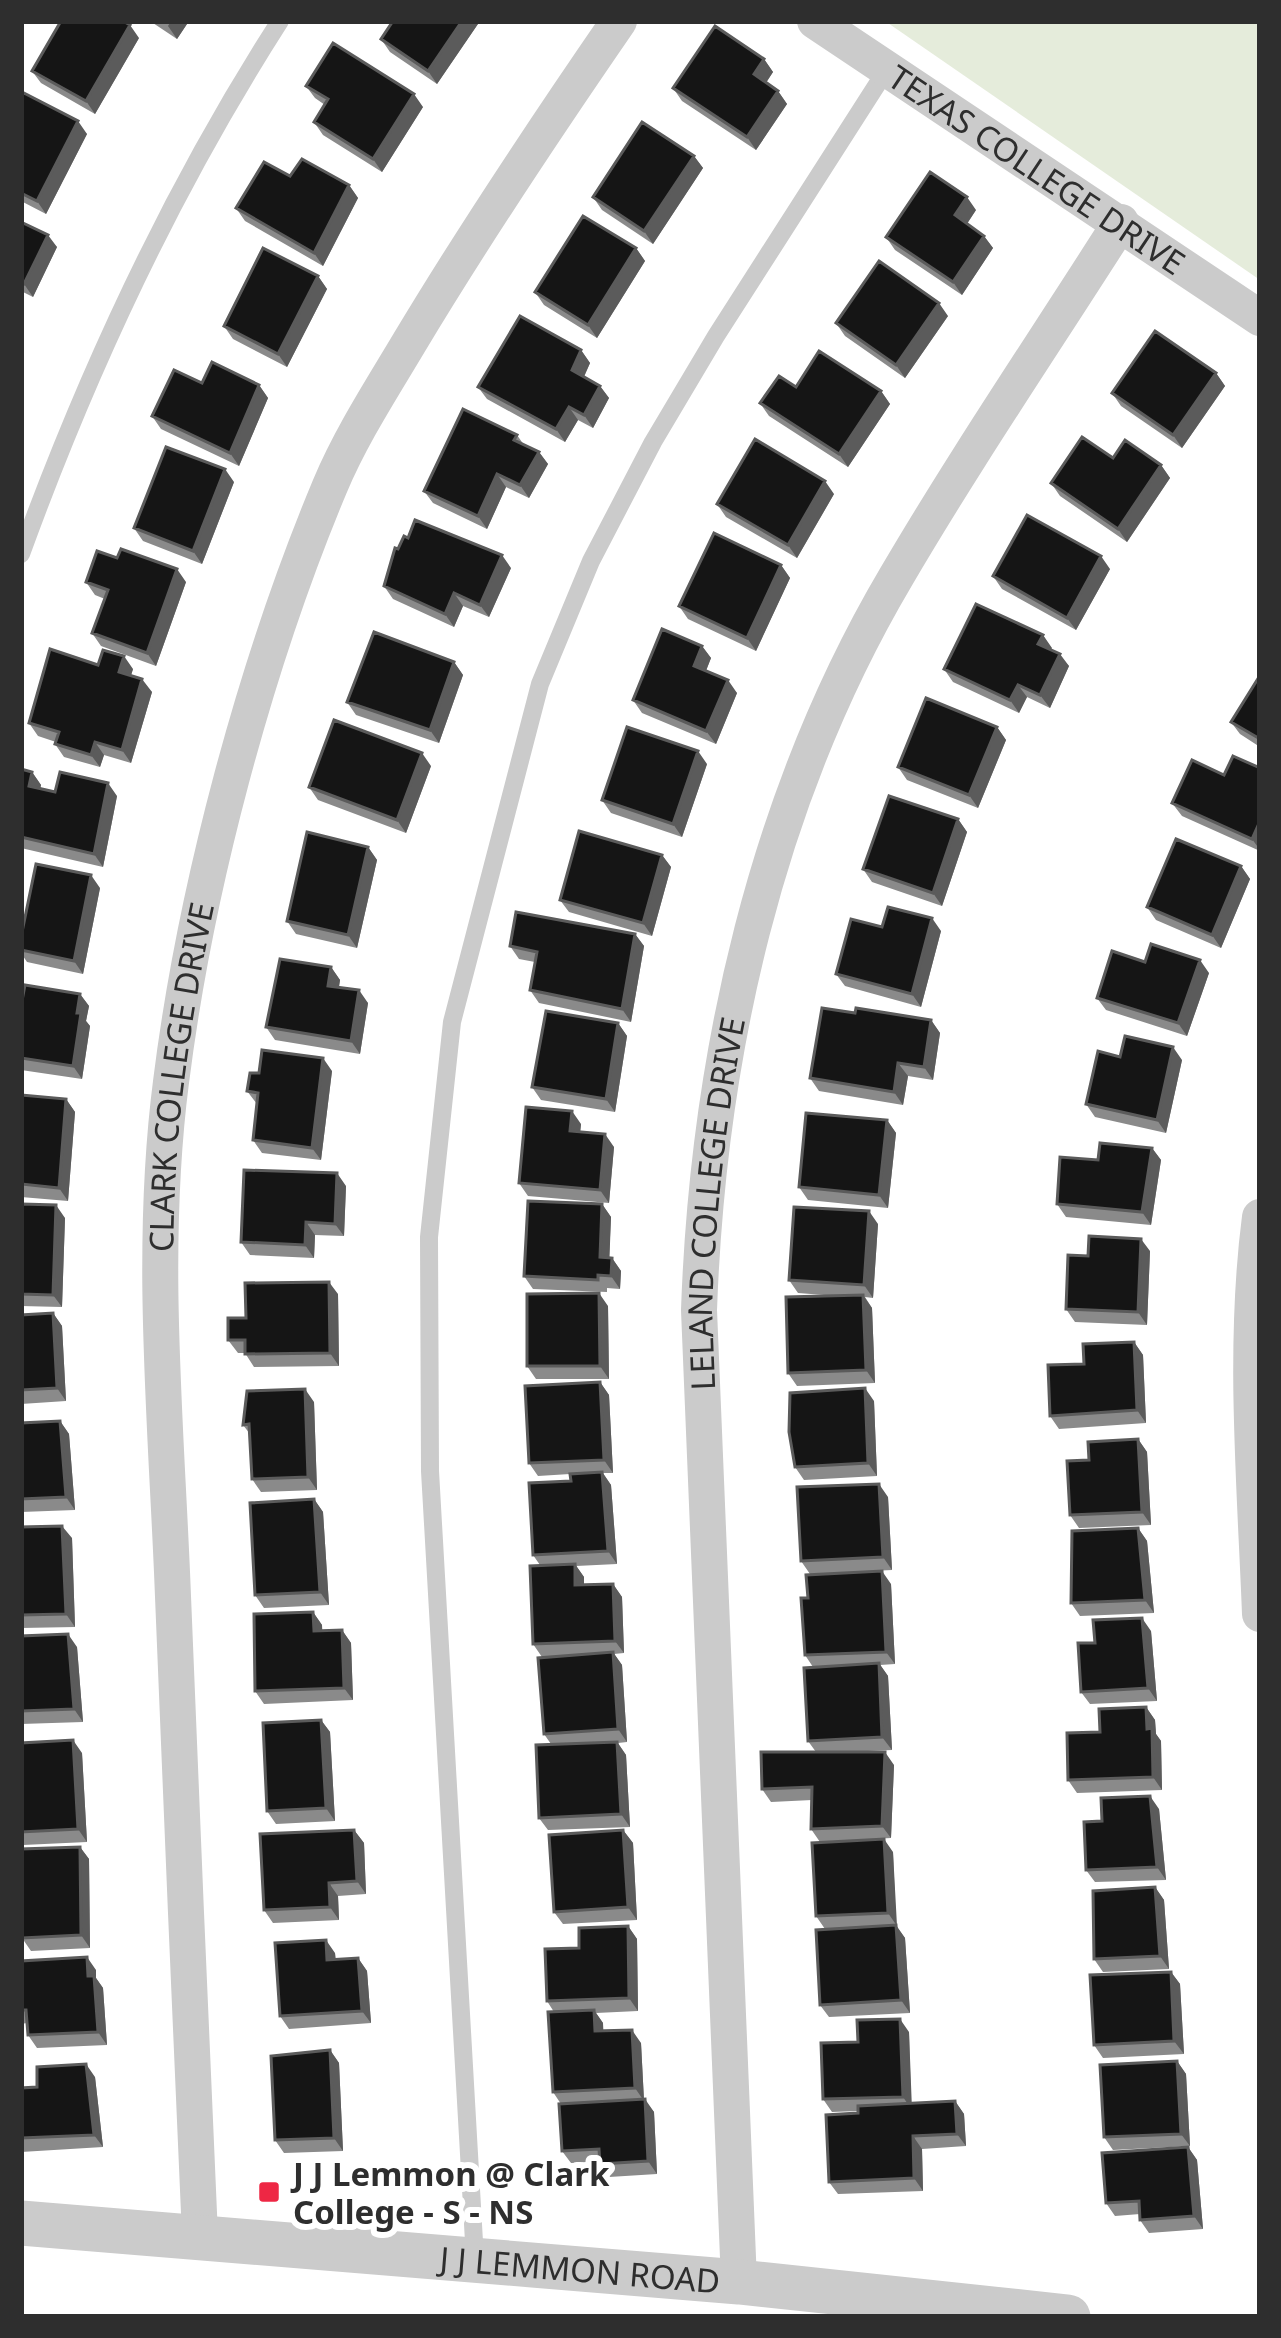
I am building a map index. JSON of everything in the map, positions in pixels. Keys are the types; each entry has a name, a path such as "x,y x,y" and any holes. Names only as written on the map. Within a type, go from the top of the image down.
{"street":[{"name":"CLARK COLLEGE DRIVE","path":"200,2236 164,1398 161,1221 171,1085 194,942 238,761 282,616 353,436 478,227 619,21"},
{"name":"TEXAS COLLEGE DRIVE","path":"815,21 1260,318"},
{"name":"LELAND COLLEGE DRIVE","path":"740,2282 699,1310 702,1219 739,974 784,822 835,696 895,579 1121,222"},
{"path":"1260,1217 1252,1408 1260,1614"},
{"name":"J J LEMMON ROAD","path":"21,2223 740,2282 1068,2317"}],"lane":[{"path":"21,554 82,392 151,243 280,21"},
{"path":"475,2259 430,1471 429,1237 452,1022 540,683 591,561 716,336 887,69"}],"green space":[{"path":"885,21 1260,21 1260,280"}],"building":[{"path":"61,21 130,25 86,101 32,71"},
{"path":"393,21 462,21 428,71 381,39"},
{"path":"715,26 764,59 754,74 778,91 747,137 673,88"},
{"path":"333,43 414,94 373,159 314,122 328,99 306,86"},
{"path":"22,92 78,121 37,201 21,193"},
{"path":"642,122 694,156 644,231 593,197"},
{"path":"302,159 349,185 314,253 236,208 264,162 290,176"},
{"path":"930,172 967,197 955,215 984,236 953,282 886,237"},
{"path":"583,216 636,248 588,325 535,292"},
{"path":"21,222 48,235 24,284 21,283"},
{"path":"263,248 318,276 278,354 224,326"},
{"path":"879,261 939,303 896,365 836,323"},
{"path":"520,316 581,350 572,370 600,386 584,415 569,407 556,429 478,387"},
{"path":"1155,331 1216,373 1173,435 1112,393"},
{"path":"819,351 881,391 839,454 760,403 779,376 796,387"},
{"path":"212,362 259,385 230,453 152,416 174,370 202,383"},
{"path":"463,409 517,435 514,440 539,452 520,485 497,474 478,516 424,491"},
{"path":"1082,437 1113,458 1125,440 1161,465 1118,529 1051,483"},
{"path":"755,439 825,481 788,545 717,504"},
{"path":"166,447 225,469 193,551 134,528"},
{"path":"1027,515 1101,556 1067,618 993,576"},
{"path":"415,520 502,555 480,605 454,593 445,614 384,586 395,548 404,536 408,538"},
{"path":"714,533 781,565 747,638 679,606"},
{"path":"121,549 177,569 147,653 92,633 108,590 86,582 97,551 117,558"},
{"path":"976,604 1043,635 1038,644 1060,654 1040,695 1018,685 1010,700 944,669"},
{"path":"662,629 702,646 694,666 728,680 706,731 633,700"},
{"path":"374,632 454,662 430,730 347,702"},
{"path":"50,649 98,665 103,650 124,656 119,672 142,679 122,750 95,742 91,755 55,744 59,732 29,723"},
{"path":"1260,677 1260,739 1231,722"},
{"path":"926,698 997,727 969,795 898,767"},
{"path":"334,720 422,753 397,820 309,787"},
{"path":"627,727 698,751 673,824 602,800"},
{"path":"1233,756 1260,768 1260,821 1252,839 1172,803 1192,760 1224,775"},
{"path":"21,769 32,772 29,786 55,792 60,772 108,783 94,854 21,837"},
{"path":"889,796 958,819 933,893 863,869"},
{"path":"579,831 662,855 643,923 560,900"},
{"path":"307,832 368,847 348,935 287,921"},
{"path":"1176,839 1241,866 1212,935 1147,907"},
{"path":"36,864 91,875 74,961 21,950"},
{"path":"888,907 932,918 912,994 836,974 851,919 882,927"},
{"path":"516,912 635,934 622,1009 530,990 537,952 510,946"},
{"path":"1151,944 1200,960 1178,1023 1097,998 1112,951 1145,962"},
{"path":"280,959 331,967 328,986 359,990 351,1041 266,1027"},
{"path":"25,985 80,994 73,1066 21,1058"},
{"path":"822,1008 855,1013 856,1008 931,1020 924,1067 898,1063 894,1092 810,1078"},
{"path":"546,1011 618,1023 606,1099 532,1087"},
{"path":"1125,1036 1173,1047 1157,1120 1086,1104 1098,1051 1120,1057"},
{"path":"262,1050 323,1058 312,1148 253,1140 258,1093 247,1091 250,1073 259,1073"},
{"path":"21,1095 66,1099 59,1188 21,1184"},
{"path":"526,1107 572,1111 570,1131 605,1134 600,1190 519,1183"},
{"path":"806,1113 887,1120 879,1195 799,1187"},
{"path":"1100,1143 1152,1148 1142,1212 1057,1204 1060,1157 1098,1160"},
{"path":"244,1170 337,1173 335,1224 306,1222 305,1245 241,1242"},
{"path":"528,1201 602,1204 600,1257 612,1258 611,1276 598,1275 598,1280 524,1276"},
{"path":"21,1204 56,1205 53,1295 21,1294"},
{"path":"794,1207 869,1211 864,1285 789,1280"},
{"path":"1089,1236 1141,1239 1138,1312 1066,1309 1068,1255 1088,1256"},
{"path":"329,1282 330,1353 245,1354 245,1340 228,1340 228,1318 246,1318 245,1283"},
{"path":"599,1293 600,1366 527,1366 527,1294"},
{"path":"863,1295 866,1370 788,1373 786,1297"},
{"path":"53,1313 57,1388 21,1390 21,1315"},
{"path":"1134,1342 1137,1410 1050,1416 1048,1365 1084,1364 1083,1344"},
{"path":"600,1382 604,1460 529,1463 525,1386"},
{"path":"865,1388 868,1463 795,1467 789,1432 790,1393"},
{"path":"305,1389 308,1477 252,1479 249,1424 243,1425 247,1391"},
{"path":"60,1421 66,1497 21,1499 21,1423"},
{"path":"1138,1439 1142,1512 1070,1515 1067,1461 1089,1460 1088,1442"},
{"path":"602,1472 608,1551 533,1555 529,1483 571,1481 570,1474"},
{"path":"879,1484 883,1557 801,1561 797,1487"},
{"path":"314,1499 320,1592 255,1595 250,1503"},
{"path":"62,1526 66,1614 21,1615 21,1527"},
{"path":"1138,1528 1145,1600 1071,1603 1072,1531"},
{"path":"575,1564 575,1585 613,1584 615,1641 533,1644 530,1566"},
{"path":"882,1571 886,1652 805,1655 801,1598 808,1598 806,1575"},
{"path":"313,1612 314,1631 342,1630 344,1688 255,1691 254,1614"},
{"path":"1142,1618 1148,1688 1081,1692 1078,1643 1095,1643 1093,1620"},
{"path":"68,1634 74,1709 21,1711 21,1636"},
{"path":"613,1652 618,1729 544,1734 538,1658"},
{"path":"879,1663 882,1737 808,1741 804,1668"},
{"path":"1146,1707 1147,1729 1152,1728 1153,1777 1068,1780 1067,1733 1100,1732 1099,1709"},
{"path":"321,1720 326,1808 267,1811 263,1723"},
{"path":"73,1740 78,1829 21,1832 21,1743"},
{"path":"617,1742 621,1814 539,1818 536,1745"},
{"path":"761,1752 885,1752 882,1826 811,1829 812,1787 762,1789"},
{"path":"1150,1796 1157,1867 1086,1870 1084,1822 1102,1821 1101,1798"},
{"path":"354,1830 357,1881 329,1883 330,1907 264,1910 260,1834"},
{"path":"623,1830 628,1907 554,1912 549,1835"},
{"path":"884,1839 888,1913 816,1916 812,1843"},
{"path":"80,1847 81,1935 22,1938 21,1849"},
{"path":"1155,1887 1160,1956 1094,1959 1093,1891"},
{"path":"896,1925 901,2000 820,2005 816,1930"},
{"path":"628,1926 629,1998 547,2001 545,1949 579,1948 579,1928"},
{"path":"326,1940 327,1960 358,1958 362,2011 280,2016 275,1943"},
{"path":"87,1957 88,1976 94,1976 98,2032 28,2035 26,2010 21,2010 21,1961"},
{"path":"1171,1972 1174,2041 1094,2045 1090,1975"},
{"path":"594,2010 595,2031 632,2030 635,2088 553,2092 548,2012"},
{"path":"900,2019 903,2097 823,2099 821,2043 858,2042 857,2020"},
{"path":"330,2050 334,2138 275,2140 271,2056"},
{"path":"1177,2061 1181,2134 1104,2137 1100,2065"},
{"path":"86,2064 94,2135 21,2138 21,2088 37,2087 37,2067"},
{"path":"645,2099 648,2161 600,2164 599,2149 562,2151 559,2104"},
{"path":"955,2101 957,2134 913,2136 914,2178 829,2182 826,2115 858,2113 858,2106"},
{"path":"1188,2147 1194,2216 1140,2220 1139,2201 1106,2203 1102,2153"}],"place":[{"name":"J J Lemmon @ Clark College - S - NS","path":"269,2192"}]}
